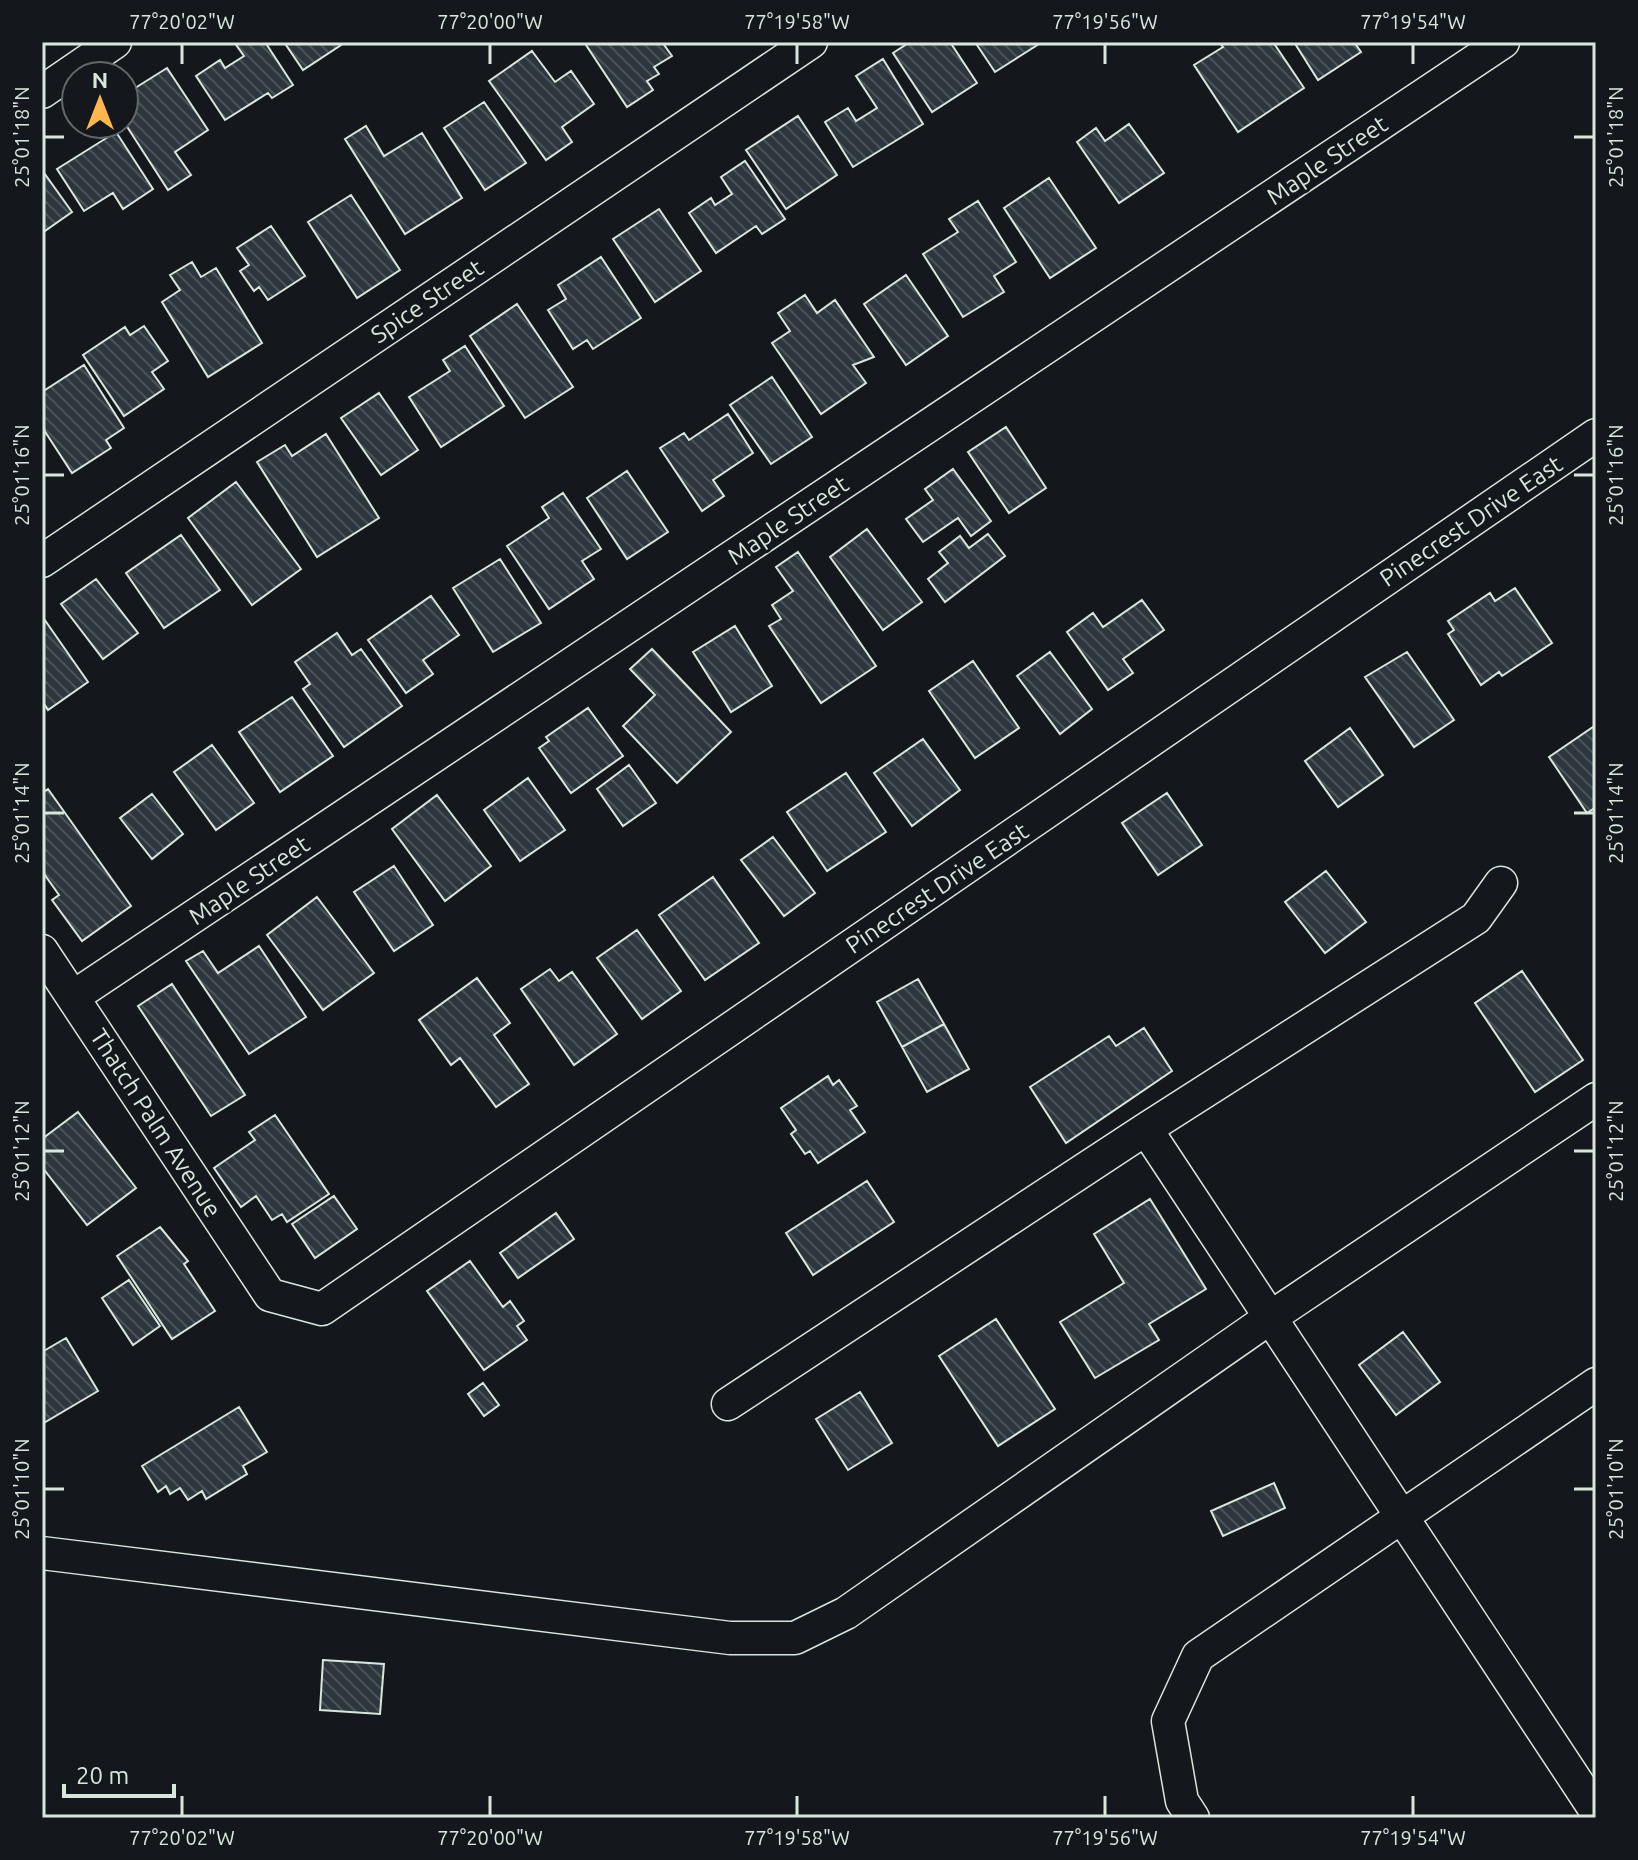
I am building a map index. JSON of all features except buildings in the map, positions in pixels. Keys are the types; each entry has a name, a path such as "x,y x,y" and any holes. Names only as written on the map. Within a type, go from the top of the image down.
{"street":[{"path":"42,92 115,42"},
{"name":"Spice Street","path":"42,561 811,42"},
{"name":"Maple Street","path":"73,997 1503,42"},
{"name":"Pinecrest Drive East","path":"270,1295 322,1309 1596,435"},
{"path":"728,1404 1146,1129 1476,918 1501,883"},
{"name":"Thatch Palm Avenue","path":"42,951 270,1295"},
{"path":"42,1553 730,1638 795,1638 846,1613 1271,1317 1596,1099"},
{"path":"1146,1129 1596,1811"},
{"path":"1193,1818 1182,1801 1168,1721 1198,1656 1596,1384"}]}
